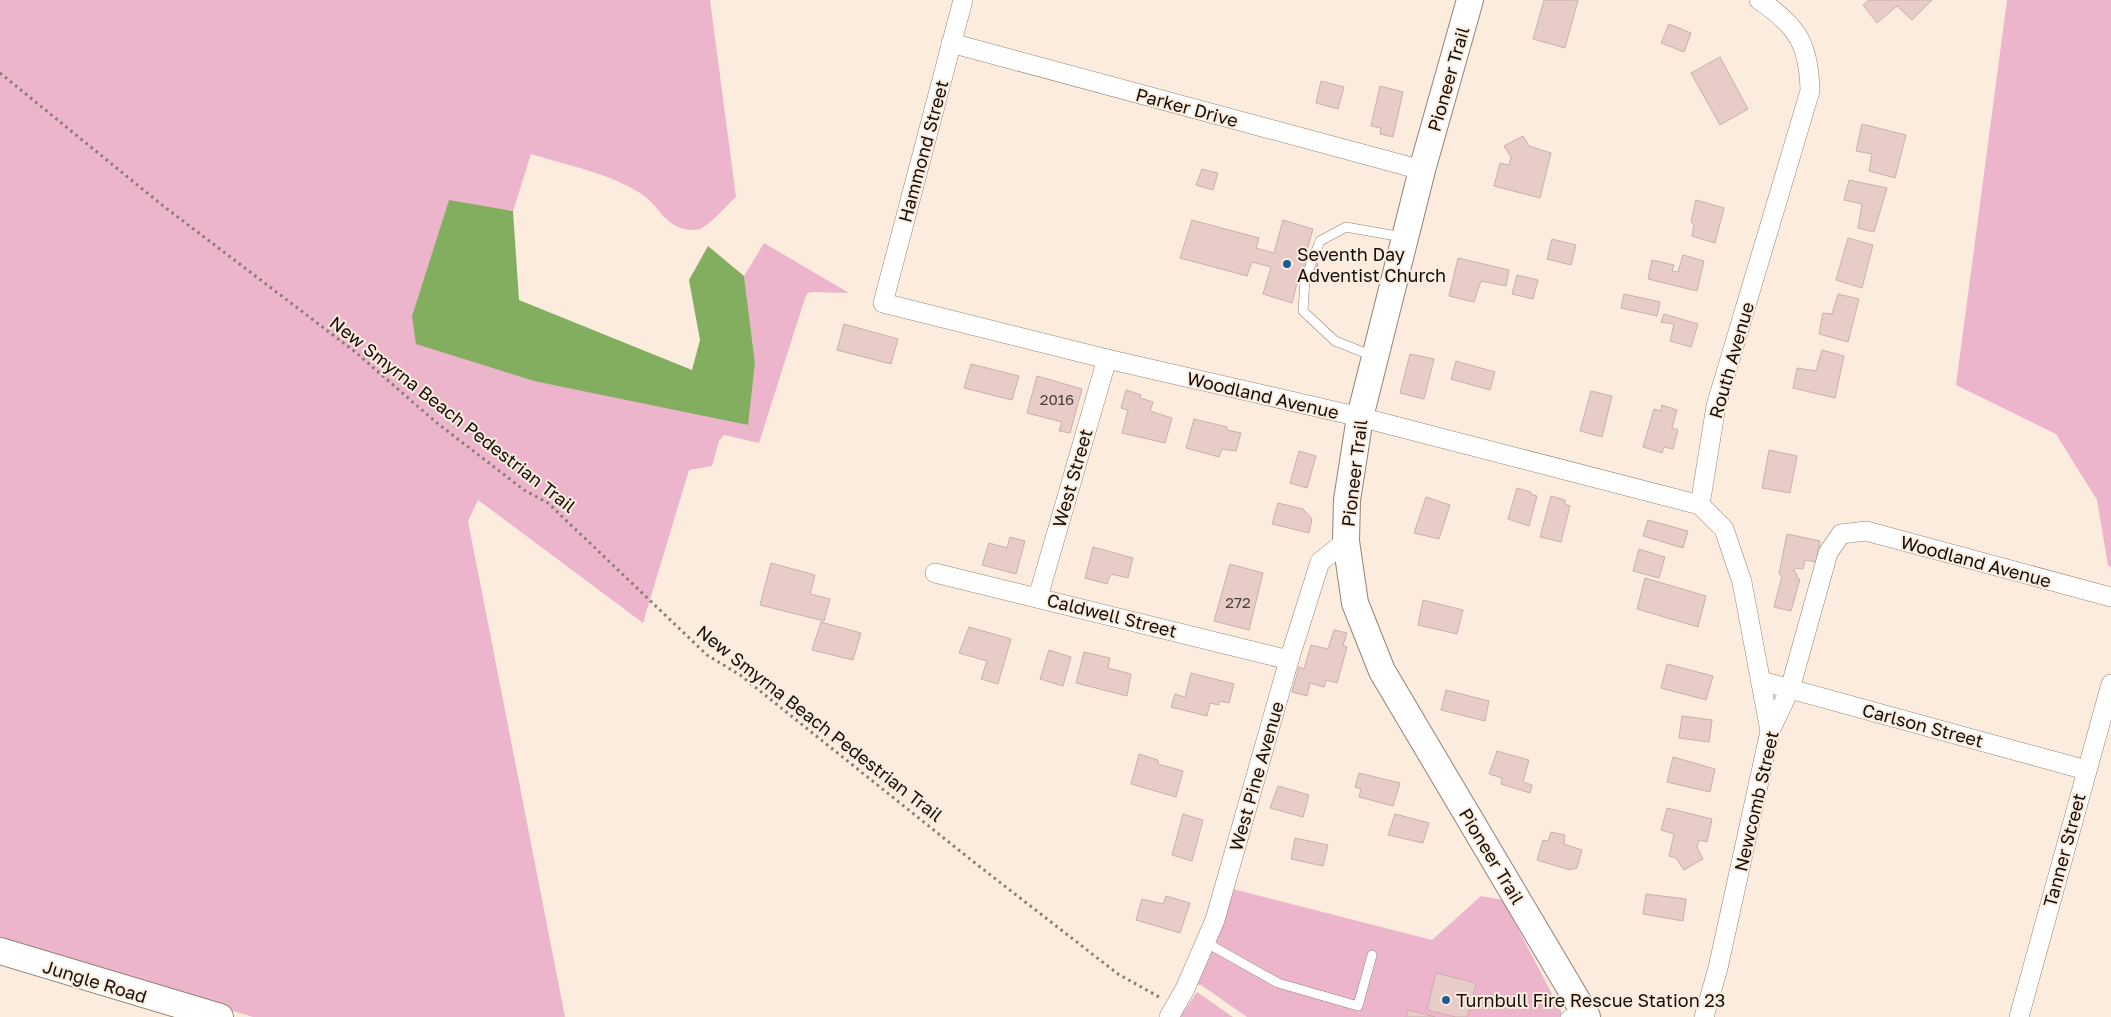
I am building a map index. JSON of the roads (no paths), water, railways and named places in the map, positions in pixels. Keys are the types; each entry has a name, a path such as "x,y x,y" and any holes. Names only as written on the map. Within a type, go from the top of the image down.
{"street":[{"name":"Hammond Street","path":"883,302 963,0"},
{"name":"Pioneer Trail","path":"1470,0 1422,170 1360,417 1347,500 1346,541 1355,603 1382,672 1578,1013"},
{"name":"Routh Avenue","path":"1700,505 1716,406 1810,91 1809,65 1797,33 1785,18 1759,0"},
{"name":"Parker Drive","path":"952,43 1422,170"},
{"name":"Woodland Avenue","path":"883,302 1107,359 1360,417 1700,505"},
{"name":"West Street","path":"1038,597 1107,359"},
{"path":"1700,505 1724,529 1742,582 1770,731"},
{"name":"Woodland Avenue","path":"1841,534 1866,531 2111,597"},
{"name":"Newcomb Street","path":"1704,1017 1718,968 1770,731 1790,689 1828,553 1841,534"},
{"name":"West Pine Avenue","path":"1168,1010 1185,989 1215,920 1289,660 1320,562 1346,541"},
{"name":"Caldwell Street","path":"935,573 1289,660"},
{"name":"Carlson Street","path":"1761,681 2086,770"},
{"name":"Tanner Street","path":"2019,1017 2111,684"},
{"name":"Jungle Road","path":"0,952 161,1009 220,1017"}],"lane":[{"path":"1375,356 1335,341 1303,311 1305,280 1320,241 1346,227 1405,238"},
{"path":"1205,942 1278,983 1358,1006 1372,955"}],"place":[{"name":"Seventh Day Adventist Church","path":"1287,264"},
{"name":"Turnbull Fire Rescue Station 23","path":"1446,1000"}]}
